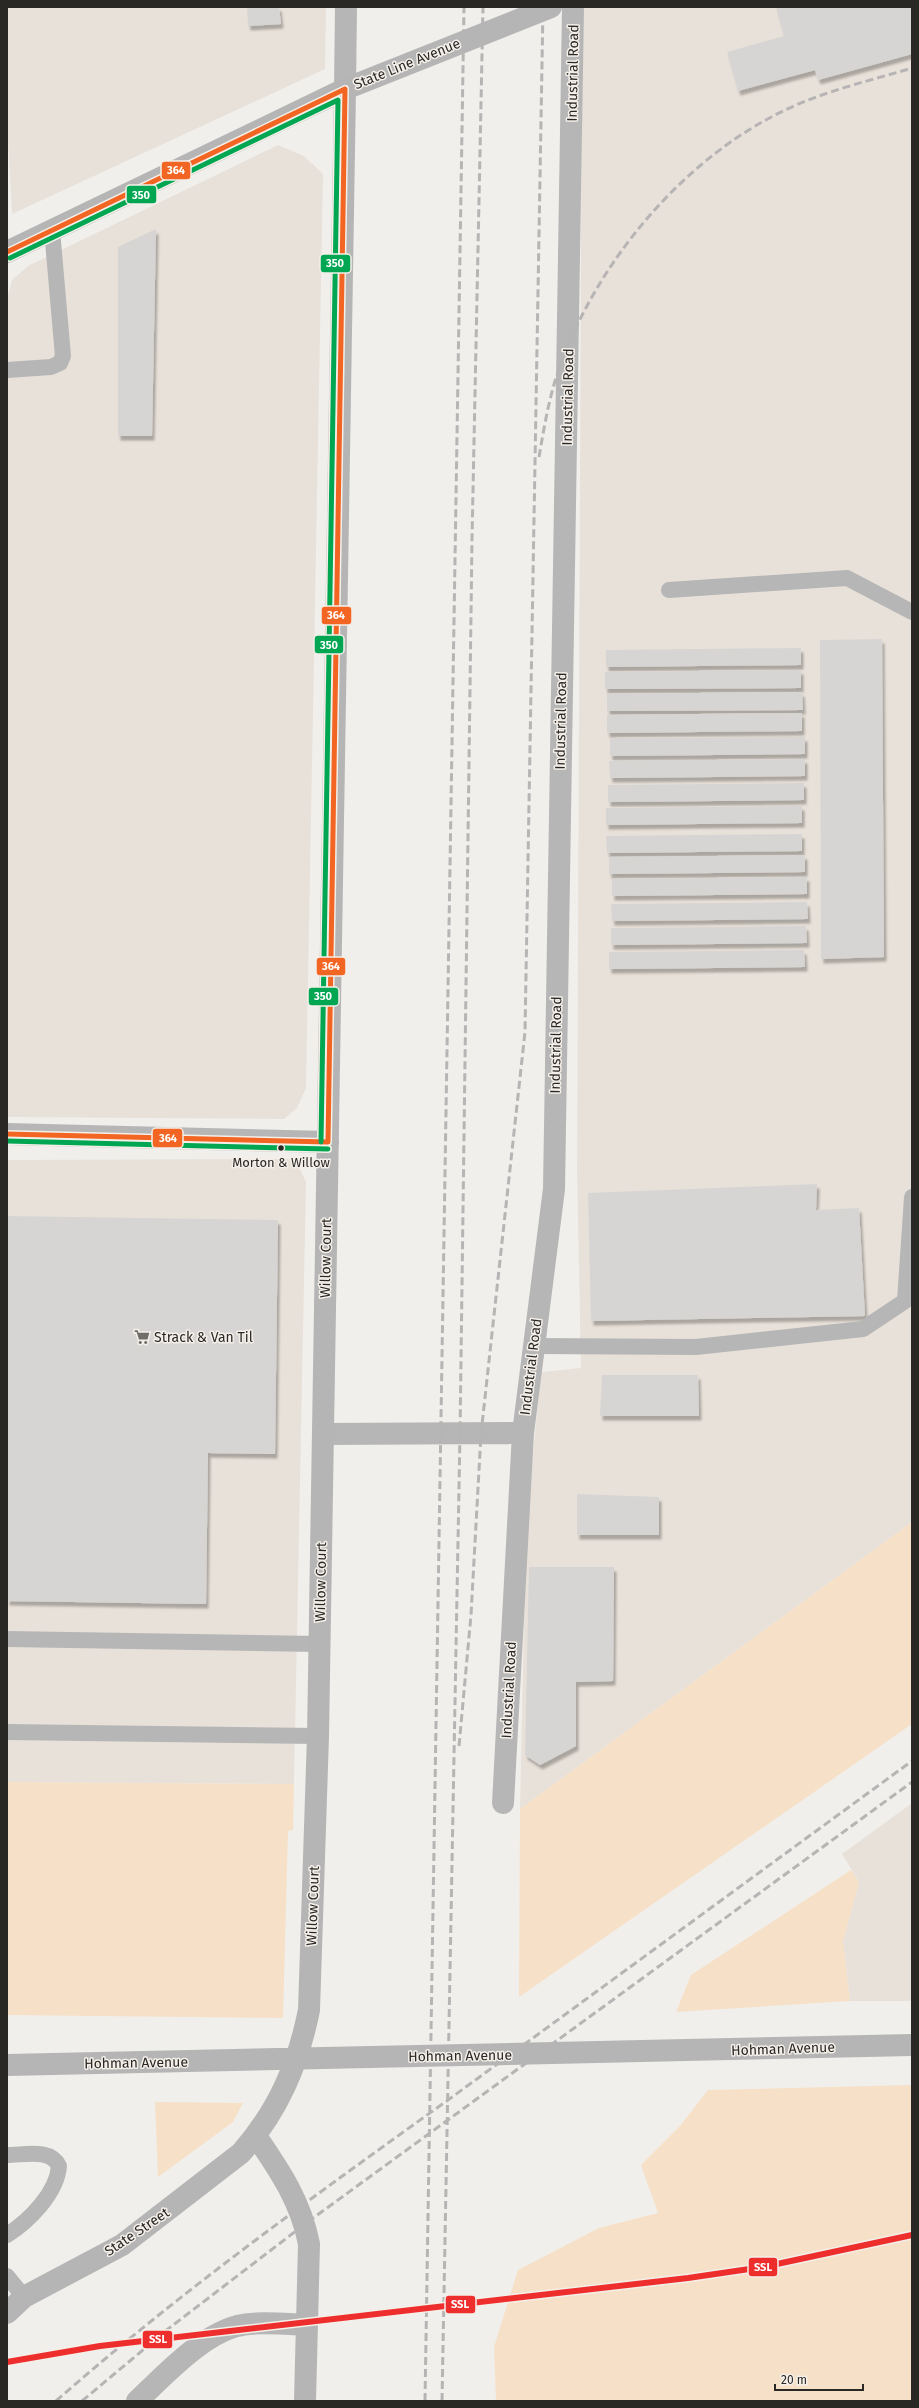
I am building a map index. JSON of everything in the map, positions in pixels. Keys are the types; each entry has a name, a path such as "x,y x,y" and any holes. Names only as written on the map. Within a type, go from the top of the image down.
{"street":[{"path":"345,89 346,7"},
{"name":"State Line Avenue","path":"7,252 345,89 551,7"},
{"name":"Industrial Road","path":"503,1803 523,1433 554,1189 570,341 573,7"},
{"name":"Willow Court","path":"256,2136 280,2099 291,2075 303,2042 309,2010 318,1736 324,1434 345,89"},
{"path":"7,1134 328,1142"},
{"name":"Industrial Road","path":"324,1434 523,1433"},
{"name":"Hohman Avenue","path":"7,2065 757,2050 912,2045"},
{"path":"256,2136 282,2174 300,2207 309,2244 305,2401"},
{"name":"State Street","path":"7,2313 24,2297 122,2245 226,2167 256,2136"},
{"path":"138,2401 178,2363 222,2332 236,2326 254,2324 307,2325"}],"lane":[{"path":"7,370 51,367 60,363 63,356 52,230"},
{"path":"670,590 847,578 912,612"},
{"path":"534,1346 696,1347 863,1329 909,1300 912,1197"},
{"path":"7,1639 319,1644"},
{"path":"7,1732 318,1736"},
{"path":"7,2155 48,2154 55,2158 60,2166 51,2192 21,2227 7,2235"},
{"path":"7,2276 24,2297"}],"shaded area":[{"path":"7,7 326,7 325,69 12,214 7,124"},
{"path":"582,7 912,7 912,1522 520,1809 526,1525 541,1372 581,1368 577,1169"},
{"path":"278,145 304,156 323,174 306,1088 297,1108 284,1119 7,1117 7,299 12,280 28,266"},
{"path":"289,1159 300,1169 306,1182 294,1784 7,1782 7,1160"},
{"path":"912,1522 912,1724 519,1997 520,1809"},
{"path":"7,1782 294,1784 293,1830 288,1831 283,2018 7,2015"},
{"path":"912,1803 912,2001 850,2001 843,1942 859,1882 842,1854"},
{"path":"851,1870 859,1882 843,1942 850,2001 676,2012 691,1975"},
{"path":"912,2085 912,2401 496,2401 494,2347 518,2270 599,2228 658,2213 641,2165 680,2126 708,2090"},
{"path":"155,2102 243,2103 233,2122 158,2177"}],"building":[{"path":"247,7 279,7 281,24 248,26"},
{"path":"776,7 912,7 912,54 818,80 815,70 738,91 727,52 784,36"},
{"path":"156,229 152,436 118,436 118,247"},
{"path":"882,639 884,957 821,959 820,640"},
{"path":"801,648 801,665 606,667 606,650"},
{"path":"801,670 801,688 605,689 605,672"},
{"path":"802,692 803,710 607,711 607,694"},
{"path":"802,713 802,731 607,733 607,715"},
{"path":"805,737 805,754 610,756 610,738"},
{"path":"805,759 805,776 610,778 609,761"},
{"path":"804,783 804,800 608,802 608,785"},
{"path":"802,806 802,823 606,825 606,808"},
{"path":"802,834 802,851 607,853 606,836"},
{"path":"805,855 805,872 609,874 609,857"},
{"path":"807,877 807,894 612,896 612,879"},
{"path":"807,902 808,919 612,921 611,904"},
{"path":"806,926 807,943 611,945 611,928"},
{"path":"804,950 805,967 609,969 609,952"},
{"path":"817,1184 816,1210 859,1208 865,1316 591,1321 588,1193"},
{"name":"Strack & Van Til","path":"7,1216 278,1220 275,1454 208,1453 206,1604 7,1601"},
{"path":"602,1375 698,1375 699,1416 600,1416"},
{"path":"577,1494 659,1497 659,1535 577,1535"},
{"path":"529,1567 614,1567 613,1681 576,1682 576,1746 540,1765 525,1755"}],"railway":[{"path":"425,2401 464,7"},
{"path":"442,2401 460,1434 472,539 483,7"},
{"path":"459,1746 471,1615 481,1434 525,1032 543,7"},
{"path":"539,457 552,390 575,329 595,291 620,254 647,219 677,186 711,157 746,132 783,111 830,92 912,68"},
{"path":"56,2401 151,2321 248,2246 912,1761"},
{"path":"82,2401 168,2329 305,2224 912,1782"}],"transit line":[{"name":"364","path":"7,252 345,89"},
{"name":"364","path":"328,1142 345,89"},
{"name":"350","path":"10,258 338,100 321,1142"},
{"name":"364","path":"7,1134 328,1142"},
{"name":"350","path":"7,1141 328,1149"},
{"name":"SSL","path":"7,2362 100,2346 688,2278 763,2267 912,2235"}],"place":[{"name":"Morton & Willow","path":"281,1148"},
{"name":"Strack & Van Til","path":"142,1337"}]}
